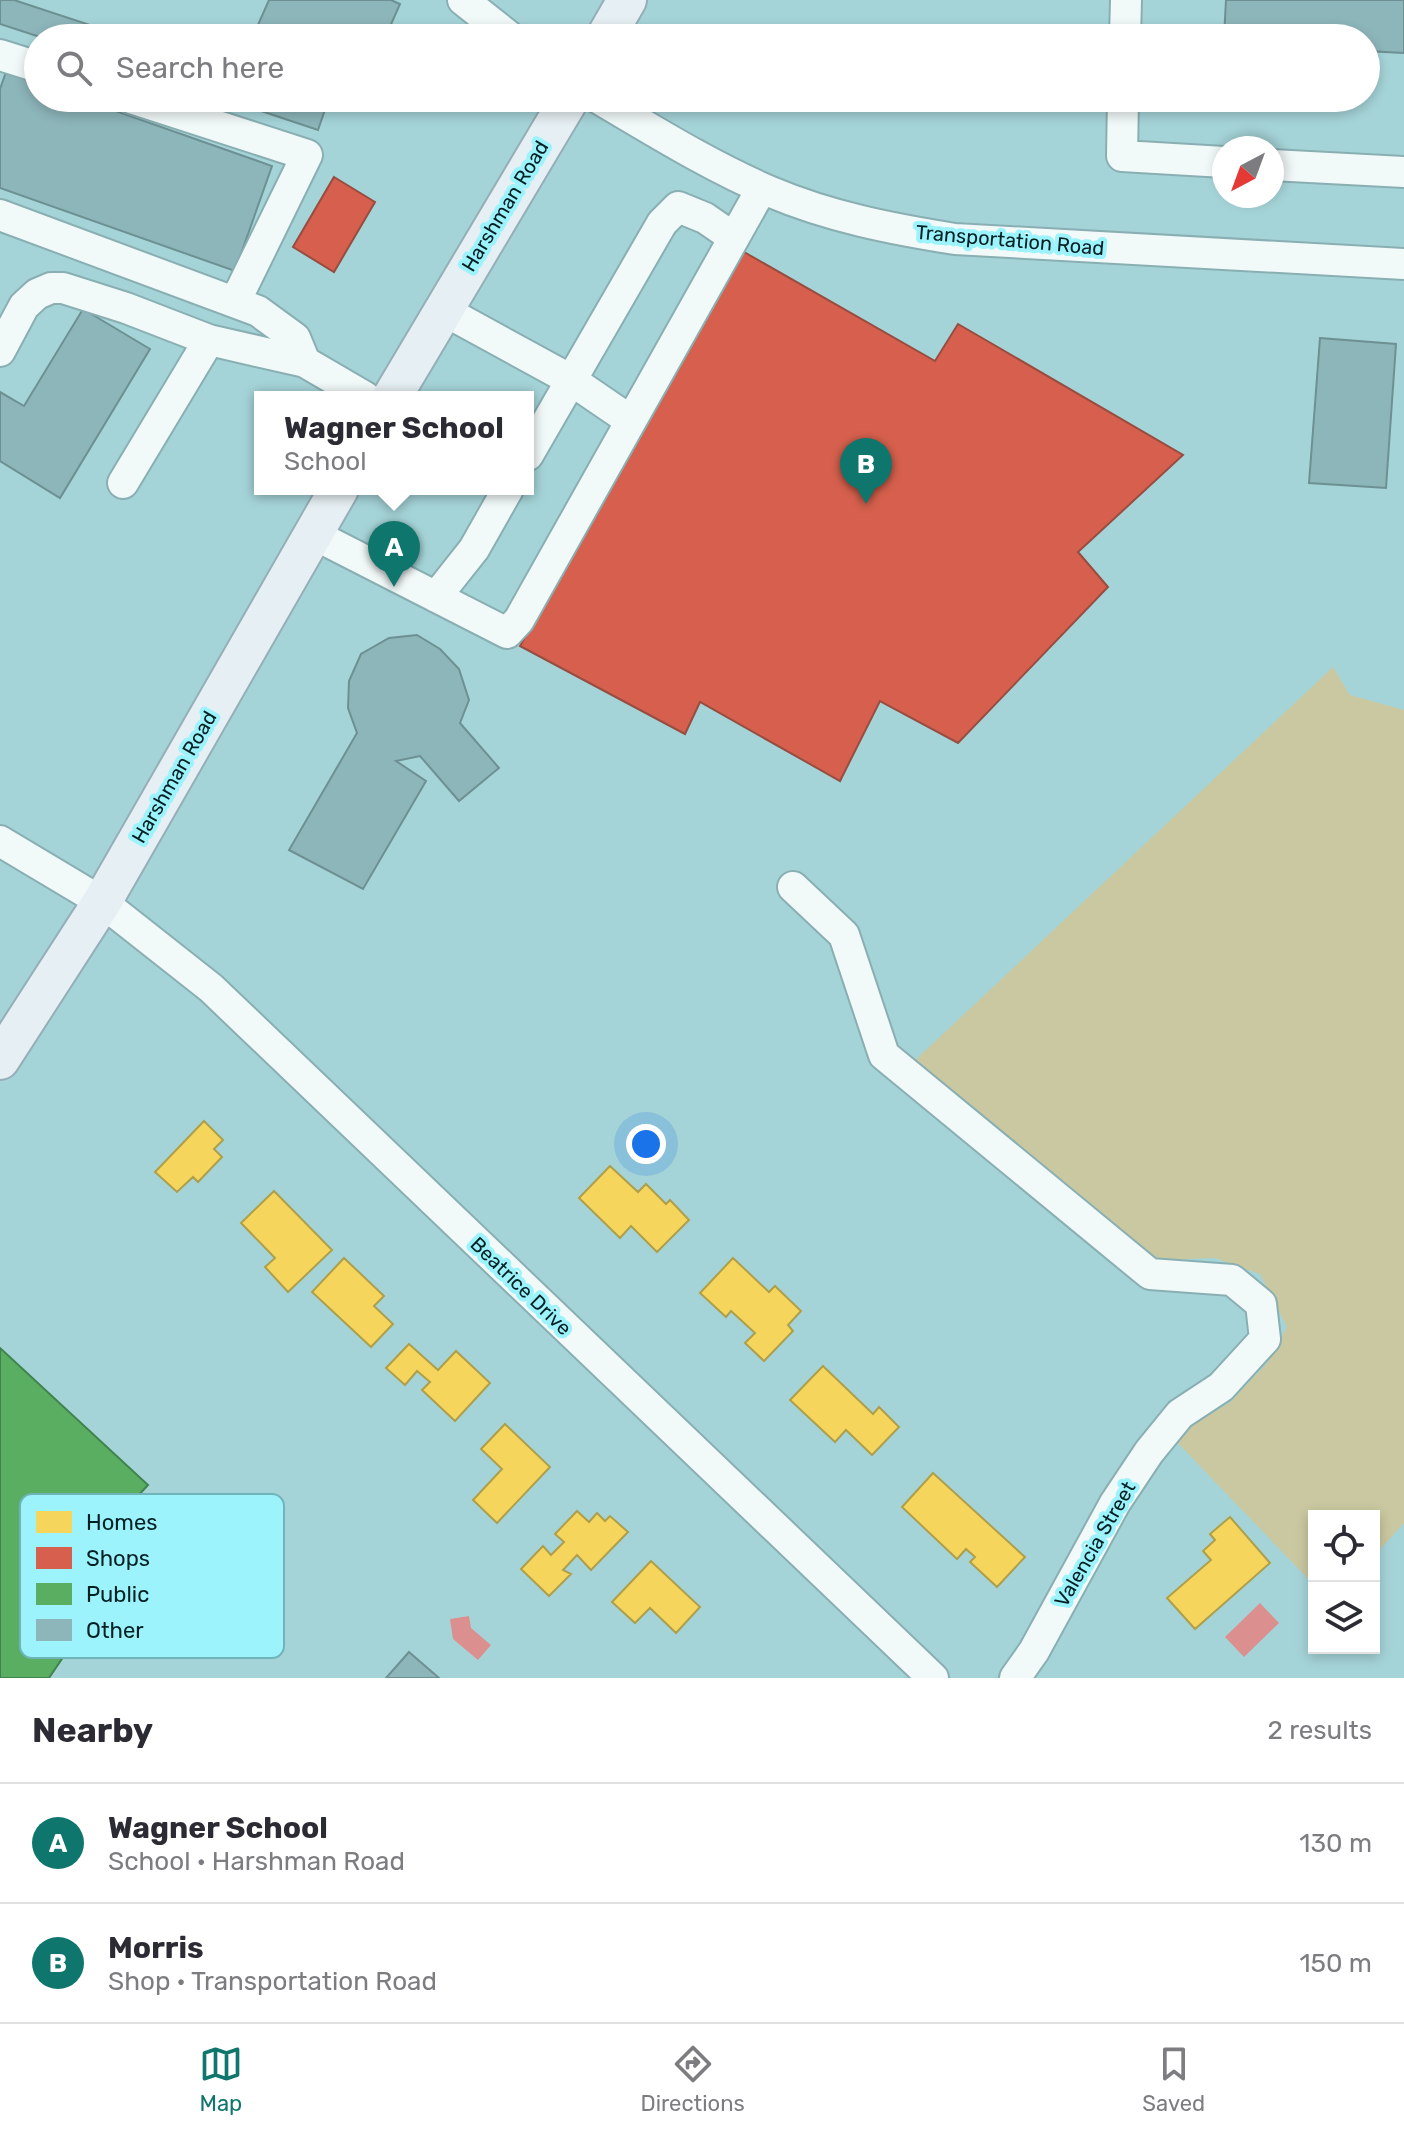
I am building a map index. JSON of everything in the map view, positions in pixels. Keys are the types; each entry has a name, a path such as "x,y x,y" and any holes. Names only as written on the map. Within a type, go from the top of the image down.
{"main road":[{"path":"613,24 627,0"},
{"name":"Harshman Road","path":"396,391 562,112"},
{"name":"Harshman Road","path":"0,1060 102,902 336,495"}],"street":[{"path":"463,0 493,24"},
{"path":"1125,24 1126,0"},
{"path":"0,55 24,63"},
{"path":"174,112 307,155 235,302"},
{"name":"Transportation Road","path":"622,112 714,165 762,188 831,214 892,229 955,239 1404,264"},
{"path":"1123,112 1122,156 1212,161"},
{"path":"1284,166 1404,172"},
{"path":"313,534 507,633 519,620 762,188"},
{"path":"534,445 662,223 678,207 705,218 734,238"},
{"path":"0,215 258,311 295,338 305,362"},
{"path":"0,351 24,306 37,294 51,288 63,288 209,340 305,362 355,391"},
{"path":"443,310 571,380 631,421"},
{"path":"123,483 209,340"},
{"path":"436,597 474,549 505,495"},
{"name":"Beatrice Drive","path":"0,841 102,902 211,988 933,1678"},
{"name":"Valencia Street","path":"793,887 844,935 884,1055 1150,1274 1232,1280 1261,1304 1265,1339 1221,1387 1180,1414 1149,1452 1115,1503 1034,1651 1015,1678"}],"green space":[{"path":"1333,667 1350,695 1404,710 1404,1523 1380,1549 1380,1510 1308,1510 1308,1579 1172,1437 1229,1403 1268,1362 1287,1327 1260,1274 1215,1258 1156,1260 910,1065"}],"shaded area":[{"path":"1260,1603 1279,1623 1244,1657 1225,1637"},
{"path":"469,1616 471,1628 491,1645 478,1660 453,1639 450,1619"}],"building: Homes":[{"path":"204,1121 223,1140 214,1149 222,1157 198,1182 193,1177 177,1192 155,1172"},
{"path":"610,1166 638,1192 646,1184 666,1204 670,1200 689,1220 657,1252 631,1226 620,1238 579,1198"},
{"path":"274,1191 332,1250 288,1292 265,1267 275,1258 241,1223"},
{"path":"344,1258 384,1296 374,1306 393,1324 371,1347 312,1292"},
{"path":"733,1258 769,1292 775,1286 801,1311 788,1325 793,1331 764,1361 745,1343 755,1333 731,1311 726,1317 700,1293"},
{"path":"409,1344 438,1370 456,1351 490,1383 455,1421 422,1390 430,1382 417,1371 405,1385 386,1368"},
{"path":"823,1366 873,1414 879,1407 899,1427 872,1455 846,1430 835,1442 790,1400"},
{"path":"505,1424 550,1467 497,1523 473,1500 502,1469 481,1449"},
{"path":"933,1473 1025,1557 997,1587 970,1562 975,1557 966,1549 957,1559 902,1507"},
{"path":"577,1511 589,1522 597,1513 605,1521 610,1516 628,1532 591,1570 577,1555 563,1570 571,1574 549,1596 521,1569 543,1546 551,1555 564,1542 555,1534"},
{"path":"1230,1517 1270,1563 1195,1629 1167,1598 1211,1560 1203,1551 1215,1540 1210,1534"},
{"path":"651,1561 700,1607 676,1633 650,1608 635,1623 612,1602"}],"building: Shops":[{"path":"334,177 375,202 334,272 293,247"},
{"path":"744,252 935,361 958,324 1183,455 1078,552 1108,587 958,743 880,701 840,781 700,702 685,734 520,646"}],"building: Public":[{"path":"0,1348 148,1485 140,1494 20,1494 20,1658 63,1658 49,1678 0,1678"}],"building: Other":[{"path":"0,0 14,0 87,24 24,24 24,32 0,24"},
{"path":"269,0 391,0 400,4 391,24 258,24"},
{"path":"1226,0 1404,0 1404,53 1380,52 1380,24 1225,24"},
{"path":"6,72 24,79 24,112 119,112 272,166 235,271 0,188 0,89"},
{"path":"264,112 324,112 318,130"},
{"path":"83,309 150,349 60,498 0,461 0,392 24,406"},
{"path":"1320,338 1396,344 1386,488 1309,483"},
{"path":"417,635 440,649 459,669 469,700 460,723 499,768 459,801 420,756 396,761 426,781 363,889 289,850 357,733 348,708 349,681 361,654 389,638"},
{"path":"409,1652 439,1678 386,1678"}],"place":[{"name":"Morris","path":"866,504"},
{"name":"Wagner School","path":"394,587"}]}
